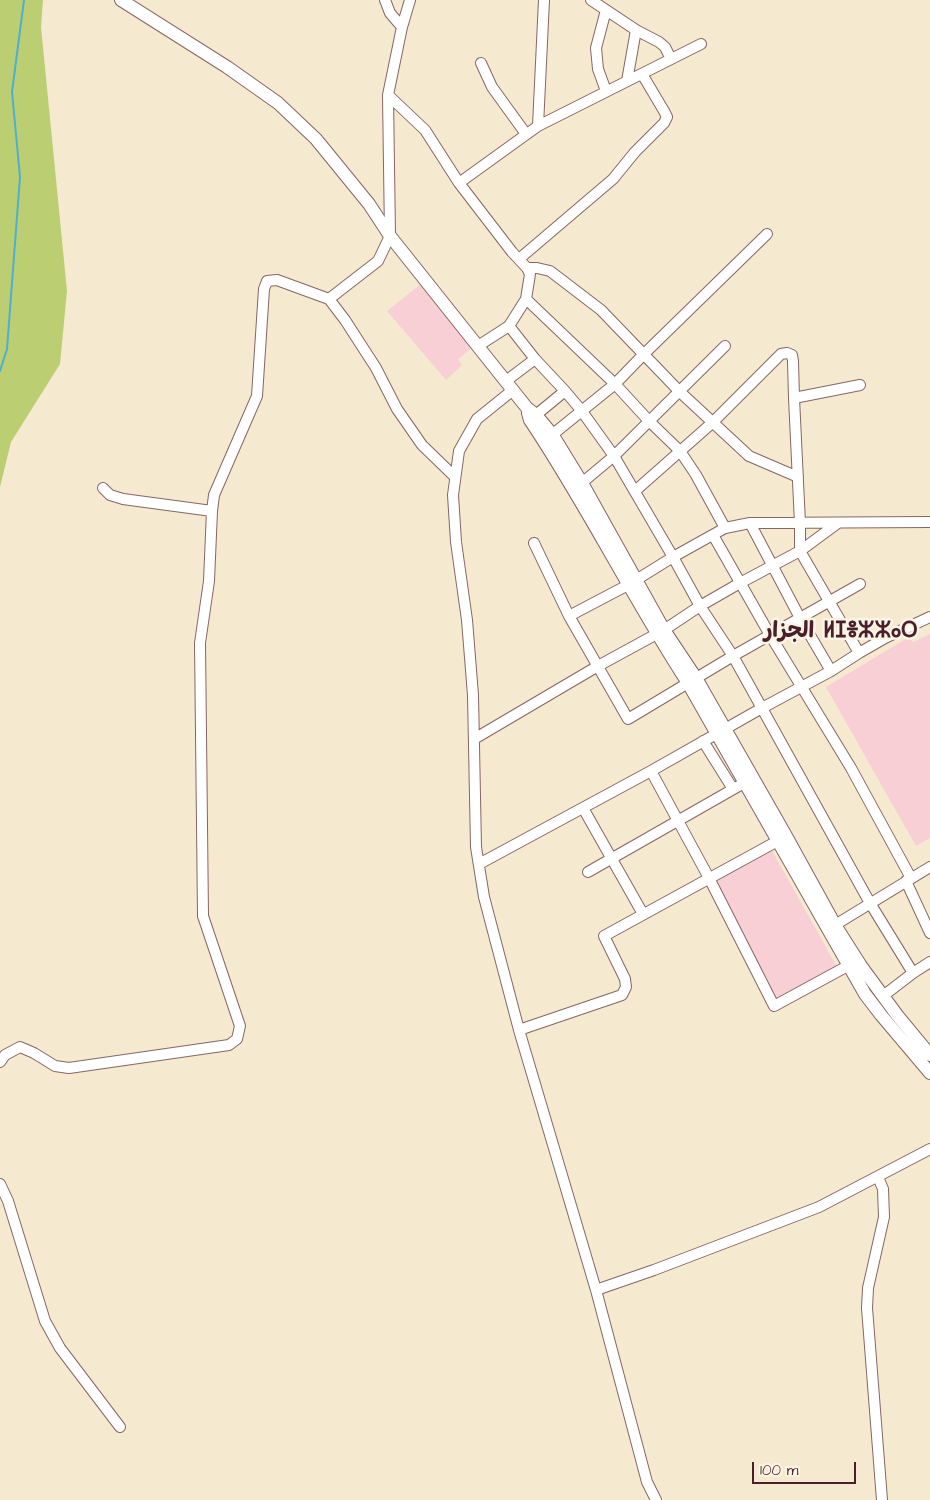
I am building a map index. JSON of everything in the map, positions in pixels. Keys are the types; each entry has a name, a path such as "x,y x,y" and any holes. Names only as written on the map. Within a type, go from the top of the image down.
{"main road":[{"path":"121,0 194,46 278,103 316,139 369,204 390,236 510,386 548,438 578,486 660,632 692,681 853,963 883,996 930,1055"},
{"path":"720,731 738,786 782,839 835,925 865,994 930,1073"}],"street":[{"path":"385,0 390,13 402,27"},
{"path":"330,299 378,261 390,236 388,94 402,27 410,0"},
{"path":"538,126 544,0"},
{"path":"591,0 636,30 659,42 672,59"},
{"path":"606,10 596,48 598,69 606,91"},
{"path":"627,81 636,30"},
{"path":"459,183 538,126 702,44"},
{"path":"481,63 492,87 526,134"},
{"path":"519,259 613,179 635,152 664,123 667,117 642,74"},
{"path":"388,94 425,130 459,183 530,274 526,299 509,326 478,346"},
{"path":"548,438 615,384 767,234"},
{"path":"527,268 550,271 601,310 680,392 749,456 798,477"},
{"path":"0,1062 5,1055 20,1047 55,1066 69,1068 228,1046 238,1039 240,1026 203,916 200,643 209,581 214,495 256,396 264,289 267,281 277,280 330,299 376,368 397,409 422,445 455,477"},
{"path":"526,299 615,384 680,451 696,475 725,528"},
{"path":"509,326 535,359 581,410 614,456 700,606 733,656 870,903 913,973"},
{"path":"578,486 614,456 725,346"},
{"path":"635,491 712,423 781,354 787,353 792,355 800,551 859,653"},
{"path":"535,359 477,419 458,451 453,495 456,542 467,620 473,695 476,847 484,897 519,1030 596,1290 647,1482 656,1500"},
{"path":"794,398 860,385"},
{"path":"531,414 565,391"},
{"path":"102,488 110,495 123,499 212,511"},
{"path":"569,616 725,528 750,523 930,522"},
{"path":"750,523 800,618 831,671"},
{"path":"474,739 660,632 700,606 800,551 838,523"},
{"path":"713,535 770,635 851,768 908,880 930,933"},
{"path":"534,543 569,616 628,720 733,656 860,584"},
{"path":"479,864 652,771 720,731 831,671 859,653 930,617"},
{"path":"588,872 738,786 704,741"},
{"path":"652,771 774,1006 853,963"},
{"path":"583,808 643,914"},
{"path":"519,1030 622,995 626,987 625,979 604,936 782,839"},
{"path":"835,925 930,867"},
{"path":"883,996 930,962"},
{"path":"596,1290 819,1207 930,1149"},
{"path":"878,1177 883,1190 884,1217 868,1288 867,1308 882,1500"},
{"path":"0,1184 8,1201 45,1321 60,1348 120,1427"}],"shaded area":[{"path":"421,284 473,347 458,359 462,365 446,380 387,311"},
{"path":"930,634 930,838 916,846 826,687 909,637 913,642"},
{"path":"771,849 837,967 776,999 716,881"}],"green space":[{"path":"0,0 43,0 41,27 67,291 60,364 11,442 0,487"}],"waterway":[{"path":"0,371 7,349 20,177 12,92 24,0"}],"district":[{"name":"الجزار ⵍⵊⴻⵣⵣⴰⵔ","path":"841,632"}]}
